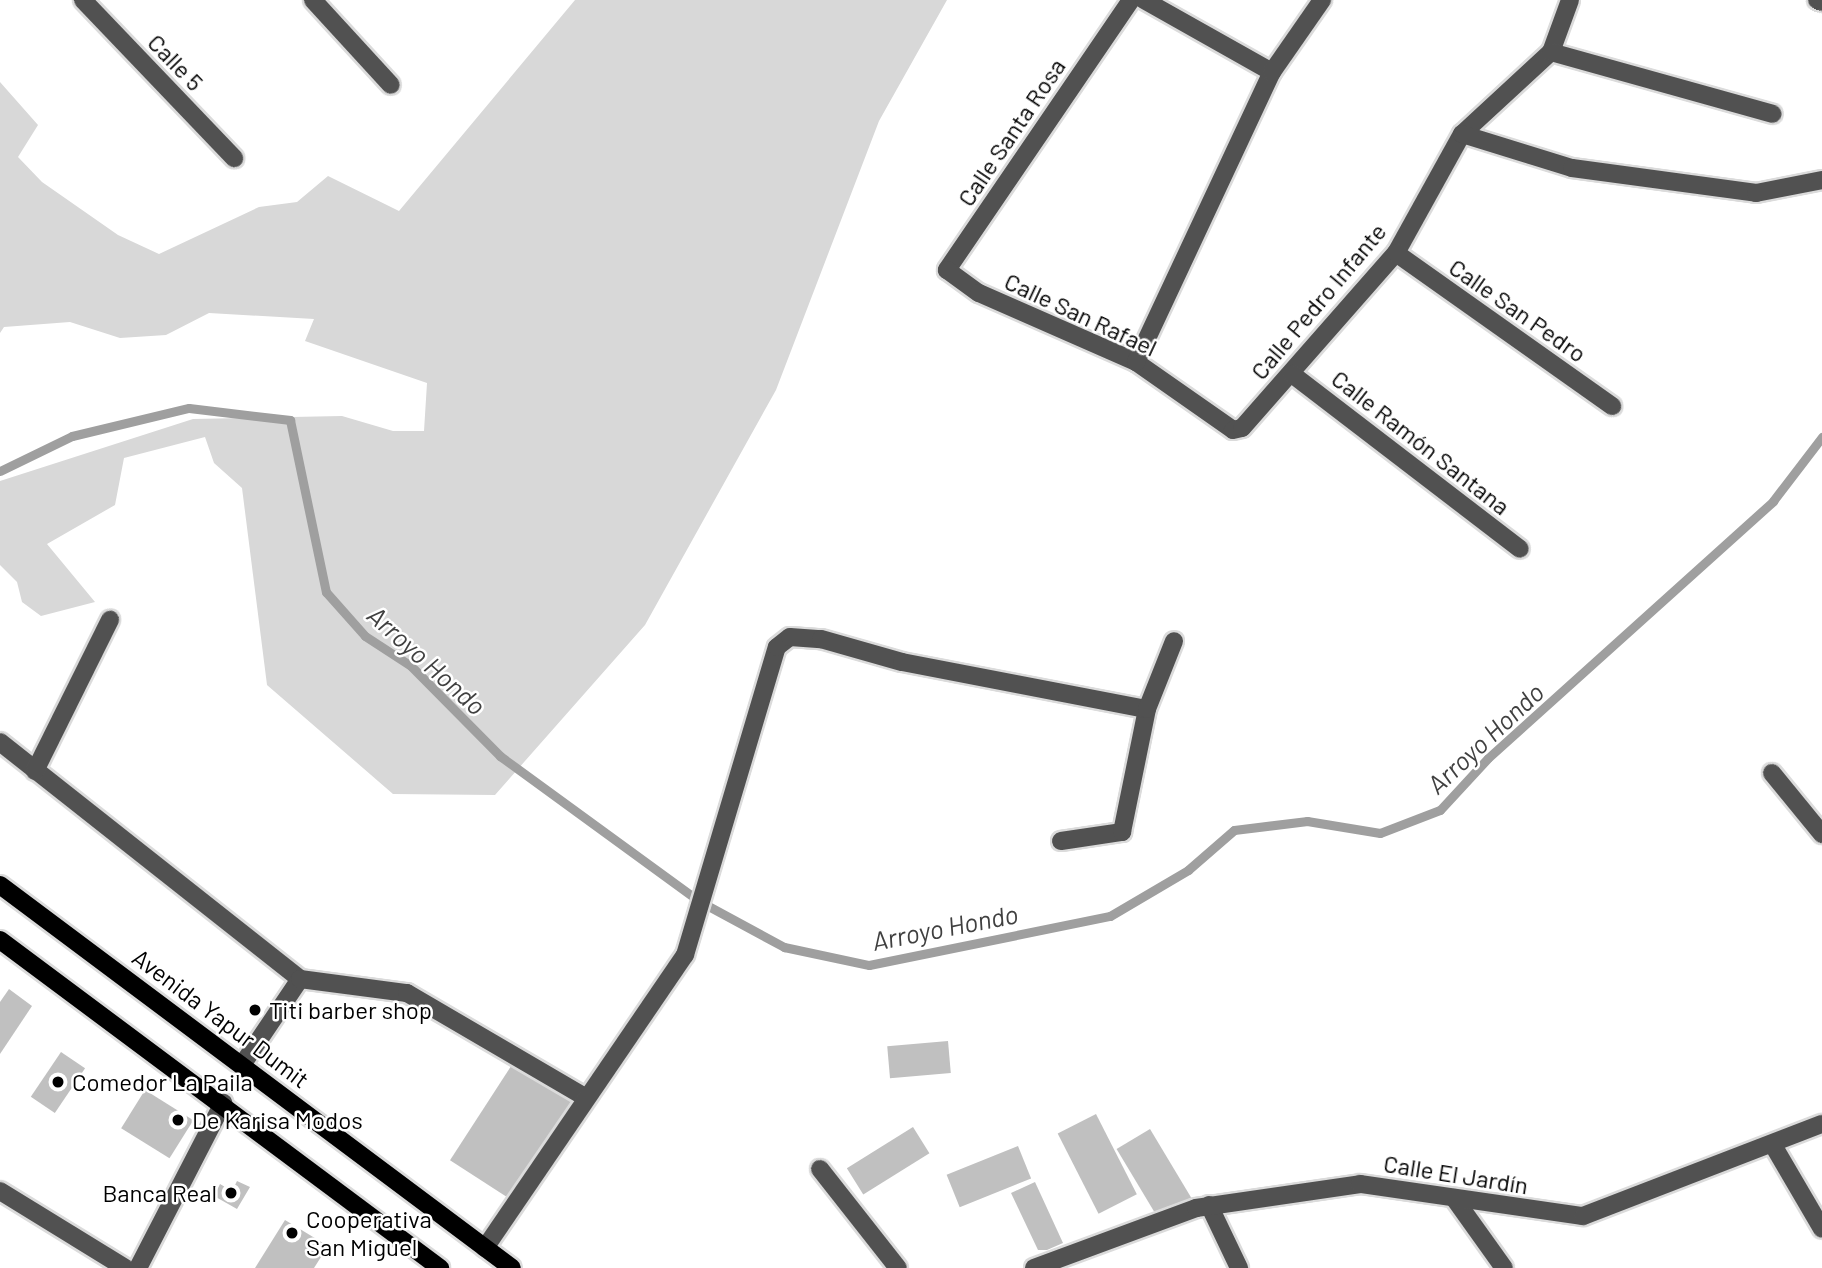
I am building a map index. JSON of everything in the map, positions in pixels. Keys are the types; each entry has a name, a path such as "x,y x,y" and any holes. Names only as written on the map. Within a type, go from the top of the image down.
{"main road":[{"name":"Avenida Yapur Dumit","path":"0,885 512,1268"},
{"path":"0,940 223,1103 440,1268"}],"street":[{"name":"Calle 5","path":"83,0 234,158"},
{"path":"313,0 391,85"},
{"name":"Calle Santa Rosa","path":"969,285 947,270 1131,0"},
{"path":"1144,0 1272,72"},
{"path":"1136,362 1272,72 1322,0"},
{"name":"Calle Pedro Infante","path":"1242,428 1396,253 1462,134 1551,52 1570,0"},
{"path":"1551,52 1773,114"},
{"path":"1462,134 1572,168 1756,193 1822,180"},
{"name":"Calle San Pedro","path":"1396,253 1612,406"},
{"name":"Calle San Rafael","path":"969,285 1136,362 1225,427 1242,428"},
{"name":"Calle Ramón Santana","path":"1292,374 1520,549"},
{"path":"35,771 110,620"},
{"path":"485,1248 692,940 769,662 790,637 1147,709"},
{"path":"1061,841 1122,832 1147,709 1174,641"},
{"path":"0,742 300,979 407,993 585,1097"},
{"path":"1772,773 1822,834"},
{"path":"242,1065 300,979"},
{"path":"138,1268 223,1103"},
{"name":"Calle El Jardín","path":"1034,1268 1209,1205 1360,1184 1583,1216 1822,1124"},
{"path":"1773,1145 1822,1228"},
{"path":"820,1169 898,1268"},
{"path":"0,1191 125,1268"},
{"path":"1454,1198 1504,1268"},
{"path":"1209,1205 1239,1268"}],"shaded area":[{"path":"575,0 947,0 879,121 776,390 645,625 495,795 393,794 267,685 242,488 214,463 205,437 124,458 115,505 47,544 95,602 41,616 22,602 17,582 0,565 0,481 193,419 342,416 393,431 424,431 427,383 305,341 314,319 209,313 166,335 120,338 70,322 4,327 0,333 0,82 38,125 18,157 42,182 118,235 159,254 259,207 297,202 328,176 399,211"}],"building":[{"path":"9,989 32,1006 0,1054 0,1002"},
{"path":"948,1041 951,1073 890,1078 887,1046"},
{"name":"Comedor La Paila","path":"61,1052 85,1068 55,1113 31,1097"},
{"path":"517,1057 578,1097 511,1200 450,1160"},
{"path":"145,1090 193,1120 169,1158 121,1128"},
{"path":"1096,1114 1137,1194 1099,1214 1058,1134"},
{"path":"913,1127 929,1153 863,1195 847,1168"},
{"path":"1150,1129 1192,1198 1158,1219 1117,1149"},
{"path":"1018,1146 1031,1178 960,1207 947,1175"},
{"name":"Banca Real","path":"237,1181 250,1187 237,1209 214,1196 220,1184 232,1191"},
{"path":"1035,1182 1063,1243 1047,1250 1038,1250 1011,1193"},
{"name":"Cooperativa San Miguel","path":"285,1220 328,1246 314,1268 255,1268"}],"waterway":[{"name":"Arroyo Hondo","path":"0,471 72,436 189,408 290,420 326,592 365,636 411,666 500,756 699,901 784,947 869,965 1110,916 1188,870 1234,830 1307,821 1380,833 1440,810 1488,758 1773,501 1822,437"}],"place":[{"name":"Titi barber shop","path":"255,1010"},
{"name":"Comedor La Paila","path":"58,1082"},
{"name":"De Karisa Modos","path":"178,1120"},
{"name":"Banca Real","path":"231,1193"},
{"name":"Cooperativa San Miguel","path":"292,1233"}]}
